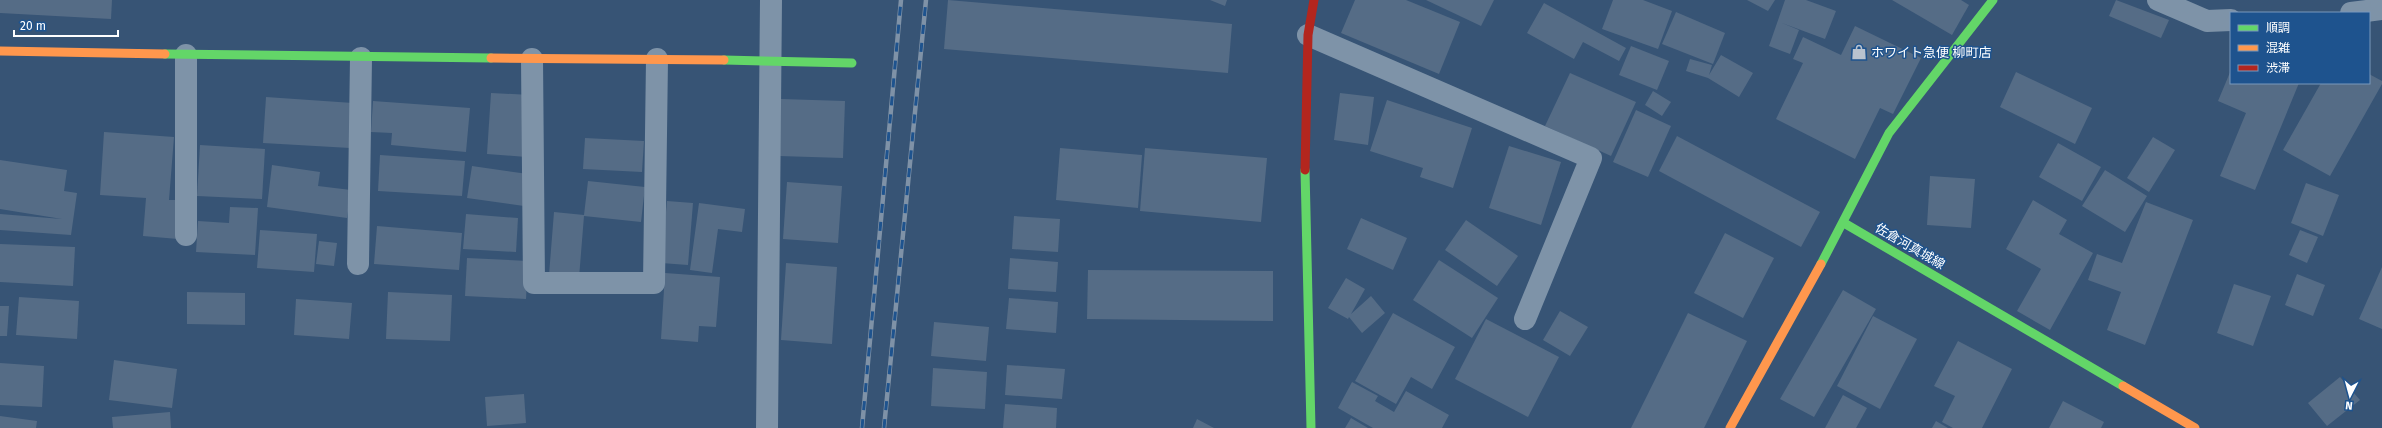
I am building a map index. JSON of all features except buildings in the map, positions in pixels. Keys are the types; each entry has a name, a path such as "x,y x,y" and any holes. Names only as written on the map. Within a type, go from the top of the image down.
{"street":[{"path":"767,428 769,61 771,0"},
{"path":"1311,428 1305,192 1308,35 1314,0"},
{"path":"1730,428 1844,222 1889,133 1993,0"},
{"path":"2158,0 2207,21 2230,20"},
{"path":"2361,12 2382,10"},
{"path":"1308,35 1591,158 1525,319"},
{"path":"0,51 361,58 656,59 852,63"},
{"path":"186,55 186,234"},
{"path":"358,264 361,58"},
{"path":"532,59 534,283 654,283 656,59"},
{"name":"佐倉河真城線","path":"1844,222 2195,428"}],"railway":[{"path":"862,428 901,0"},
{"path":"884,428 926,0"}],"traffic: fast":[{"path":"1821,264 1889,133 1993,0"},
{"path":"165,54 491,58"},
{"path":"724,60 852,63"},
{"path":"1305,170 1311,428"},
{"path":"1844,223 2123,386"}],"traffic: slow":[{"path":"0,51 165,54"},
{"path":"491,58 724,60"},
{"path":"1730,428 1821,264"},
{"path":"2123,386 2195,428"}],"traffic: jam":[{"path":"1305,170 1308,35 1314,0"}],"place":[{"name":"ホワイト急便 柳町店","path":"1859,52"}]}
